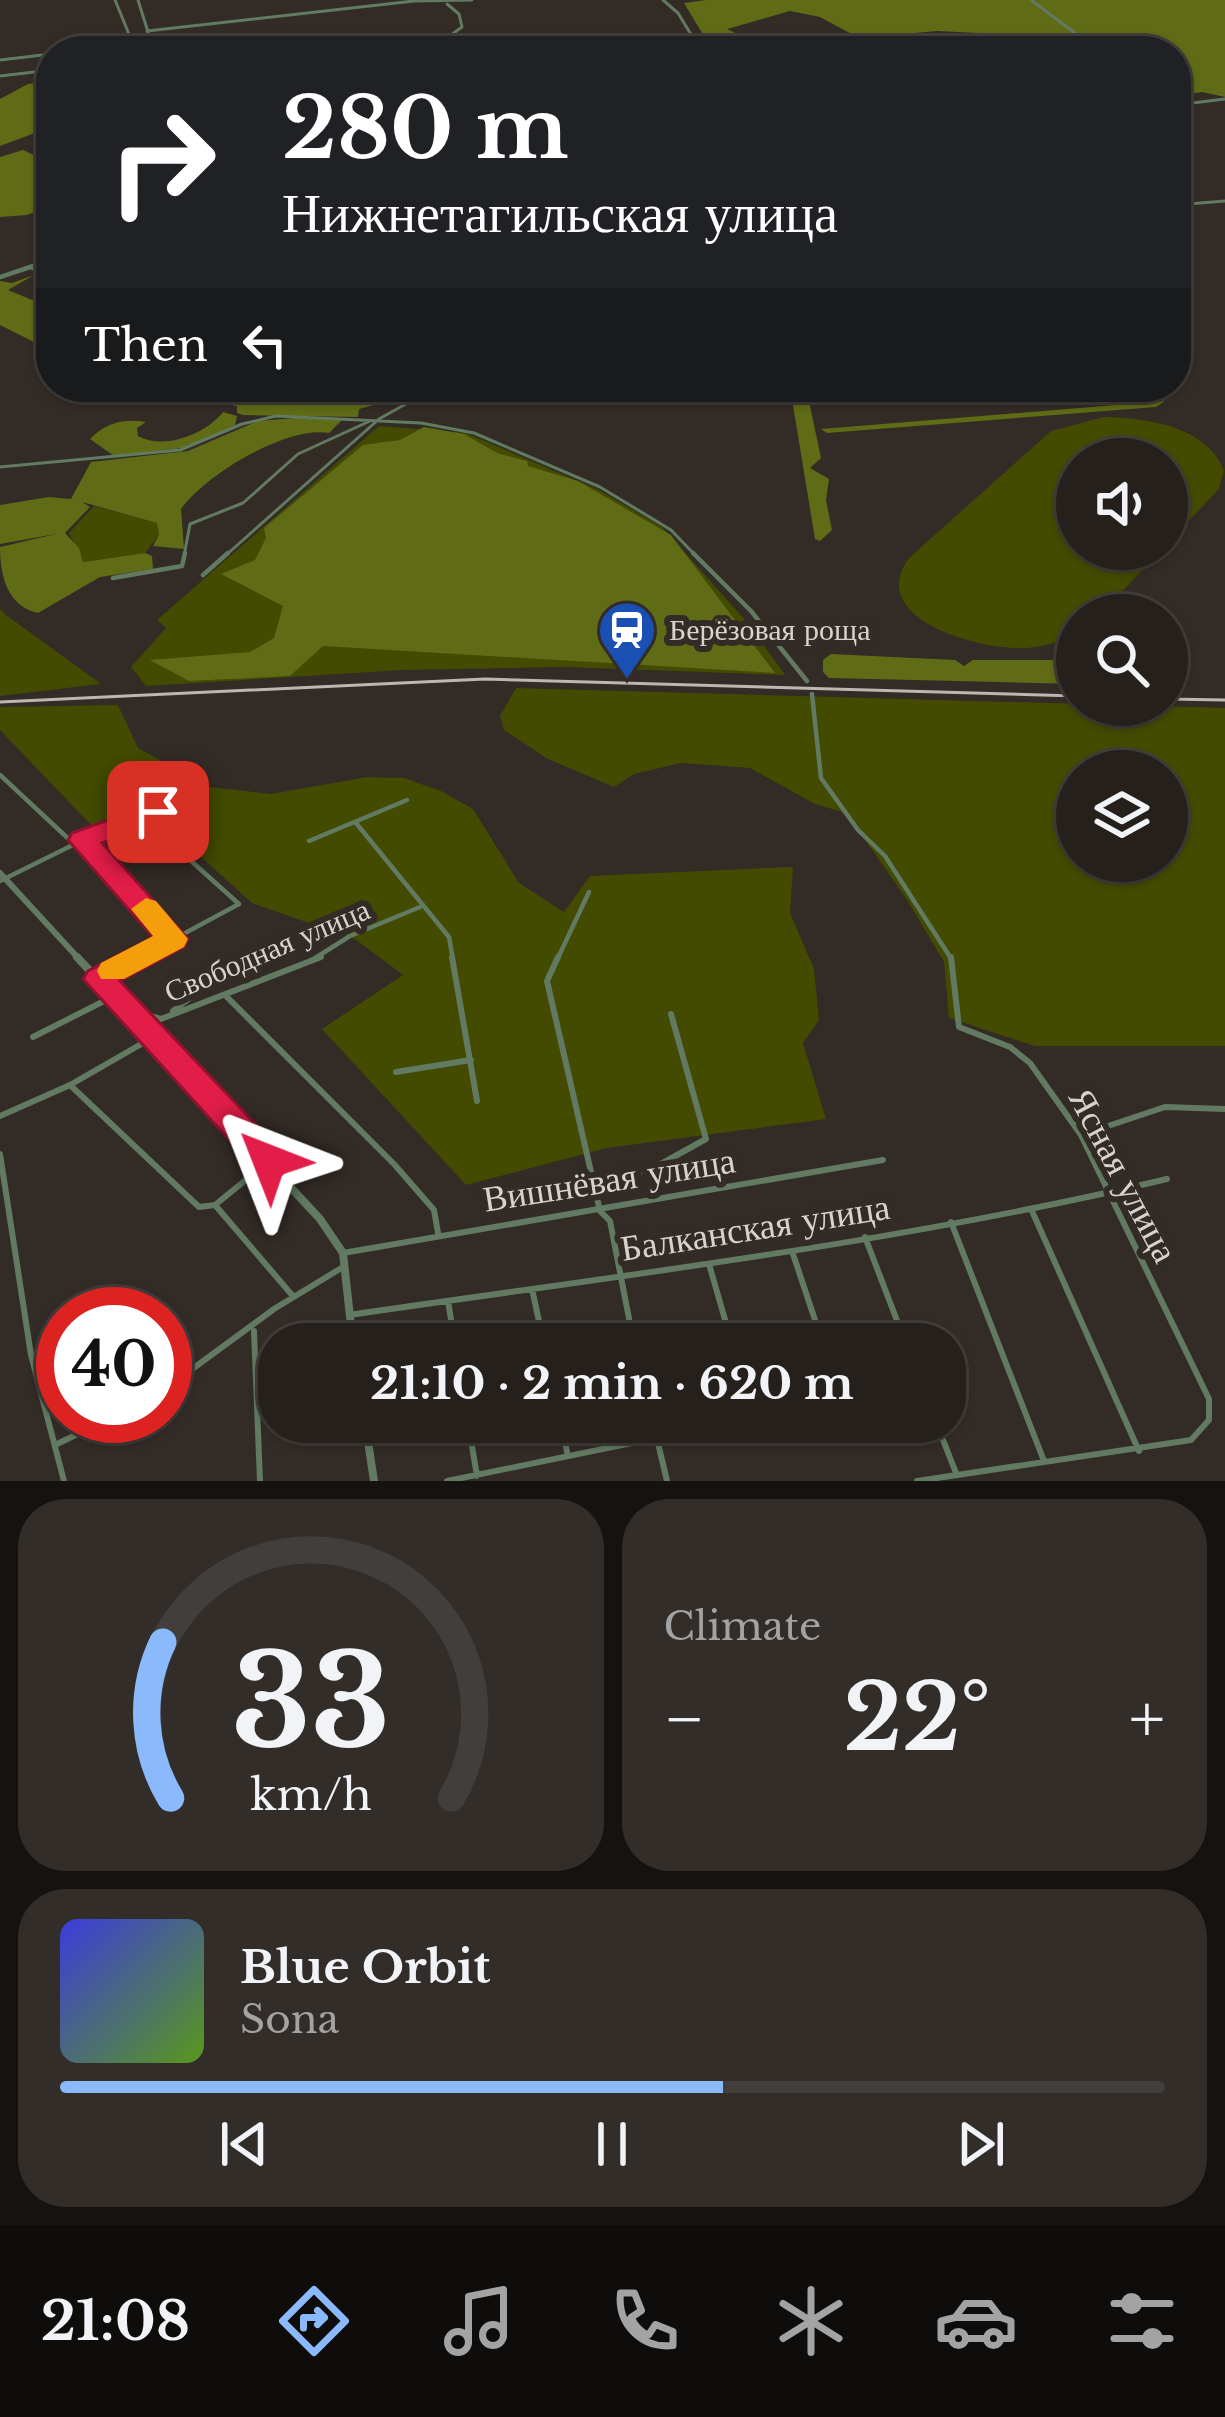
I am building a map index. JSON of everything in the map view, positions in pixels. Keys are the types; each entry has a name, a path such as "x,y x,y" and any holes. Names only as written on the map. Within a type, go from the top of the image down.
{"street":[{"path":"115,0 130,36"},
{"path":"138,0 150,36"},
{"path":"148,31 414,1 472,0"},
{"path":"663,0 692,36"},
{"path":"1031,0 1079,36"},
{"path":"447,4 459,14 462,28 451,36"},
{"path":"0,60 36,56"},
{"path":"1,77 36,72"},
{"path":"1191,103 1225,99"},
{"path":"1191,204 1225,201"},
{"path":"0,278 36,266"},
{"path":"31,268 36,270"},
{"path":"113,578 182,566 190,524 243,503 298,454 407,402"},
{"path":"0,467 180,450 242,424 276,416 375,419 474,433 600,487 666,526 751,611 807,681"},
{"path":"203,575 375,419"},
{"name":"Ясная улица","path":"812,694 819,770 831,795 884,856 942,938 954,964 959,1027 1010,1047 1030,1063 1081,1135 1106,1195 1209,1399 1210,1420 1191,1441 1139,1451"},
{"path":"0,775 74,844"},
{"path":"309,841 407,800"},
{"path":"158,812 2,877 320,1219 343,1253 350,1323"},
{"path":"356,823 449,937 477,1101"},
{"path":"82,840 173,939"},
{"path":"99,979 239,904 171,843"},
{"path":"589,892 547,981 600,1211 610,1221 629,1323"},
{"name":"Свободная улица","path":"128,1010 165,1017 323,956 350,935 420,907"},
{"path":"151,1035 165,1017 217,977 283,941"},
{"path":"225,995 394,1164 434,1210 438,1233"},
{"path":"33,1037 115,996"},
{"path":"595,1188 647,1170 706,1139 671,1015"},
{"name":"Свободная улица","path":"0,1116 70,1084 151,1035"},
{"path":"396,1072 471,1060"},
{"path":"70,1084 199,1207 215,1205 269,1161"},
{"path":"1081,1135 1166,1107 1225,1109"},
{"path":"0,1154 32,1354 64,1481"},
{"name":"Вишнёвая улица","path":"343,1253 883,1160"},
{"name":"Балканская улица","path":"349,1315 792,1251 1032,1211 1167,1179"},
{"path":"215,1205 292,1295"},
{"path":"917,1481 1139,1451 1032,1211"},
{"path":"951,1222 1044,1461"},
{"path":"865,1237 898,1323"},
{"path":"792,1251 817,1323"},
{"path":"710,1264 726,1323"},
{"path":"192,1371 254,1329 292,1295 346,1266"},
{"path":"532,1288 540,1323"},
{"path":"448,1301 452,1323"},
{"path":"254,1329 260,1481"},
{"path":"55,1445 59,1443"},
{"path":"368,1443 374,1481"},
{"path":"472,1443 477,1476"},
{"path":"565,1443 567,1454"},
{"path":"447,1481 633,1443"},
{"path":"658,1443 667,1481"},
{"path":"944,1443 956,1473"}],"green space":[{"path":"1225,0 1225,97 1191,94 1191,36 1002,36 937,31 855,36 820,17 790,11 727,29 742,36 704,36 684,3"},
{"path":"36,83 36,133 0,146 0,99"},
{"path":"23,150 36,156 36,212 0,217 0,157"},
{"path":"34,275 8,290 36,299 36,343 0,325 0,281 12,283"},
{"path":"208,402 384,402 359,409 358,417 243,415 237,413 237,406"},
{"path":"792,402 809,402 821,458 810,468 829,479 826,500 832,530 820,541 815,539"},
{"path":"1164,402 1156,407 827,433 821,429"},
{"path":"223,412 237,416 235,425 191,447 114,456 90,439 115,423 130,421 146,422 137,428 138,436 173,441 196,433"},
{"path":"1104,417 1156,423 1190,434 1216,456 1224,471 1218,490 1188,522 1188,438 1056,438 1056,570 1142,570 1120,594 1056,594 1056,642 1044,646 975,642 930,625 902,597 899,579 909,558 1051,431"},
{"path":"342,420 329,433 271,444 209,481 181,509 184,549 153,546 159,535 157,523 82,502 90,507 65,533 79,548 83,562 145,553 152,556 153,569 100,577 38,613 12,596 0,547 56,534 0,544 0,505 49,497 71,499 91,462 188,451 258,421"},
{"name":"Берёзовая роща","path":"379,426 466,433 599,490 662,527 747,622 785,675 564,667 402,670 146,686 131,667 166,628 157,620"},
{"name":"Берёзовая роща","path":"424,427 464,434 497,453 527,461 528,466 578,481 671,535 775,673 323,646 290,676 189,681 150,660 250,652 274,638 283,606 221,574 255,560 266,538 264,528 363,445 400,440"},
{"path":"94,506 158,523 159,535 145,553 83,562 69,533"},
{"path":"0,609 6,615 101,684 0,696"},
{"path":"831,654 955,660 964,666 973,660 1056,660 1056,683 829,678 823,672 823,660"},
{"path":"516,688 1056,703 1056,726 1188,726 1188,707 1225,708 1225,1046 1035,1046 949,1018 944,962 846,813 815,804 750,768 681,763 634,774 614,787 548,759 504,730 500,716"},
{"path":"118,705 138,748 209,787 271,794 367,777 404,778 441,791 473,809 519,883 564,912 590,876 793,867 790,913 814,969 819,1020 803,1043 826,1119 607,1148 466,1185 322,1029 403,975 355,939 252,903 147,808 93,827 0,730 0,707"}],"railway":[{"path":"0,702 485,679 1056,695"},
{"path":"1188,699 1225,700"}],"slow traffic":[{"path":"113,971 173,939 146,909"}],"place":[{"name":"Берёзовая роща","path":"627,681"}],"route":[{"path":"158,812 82,840 173,939 99,979 269,1161"}]}
